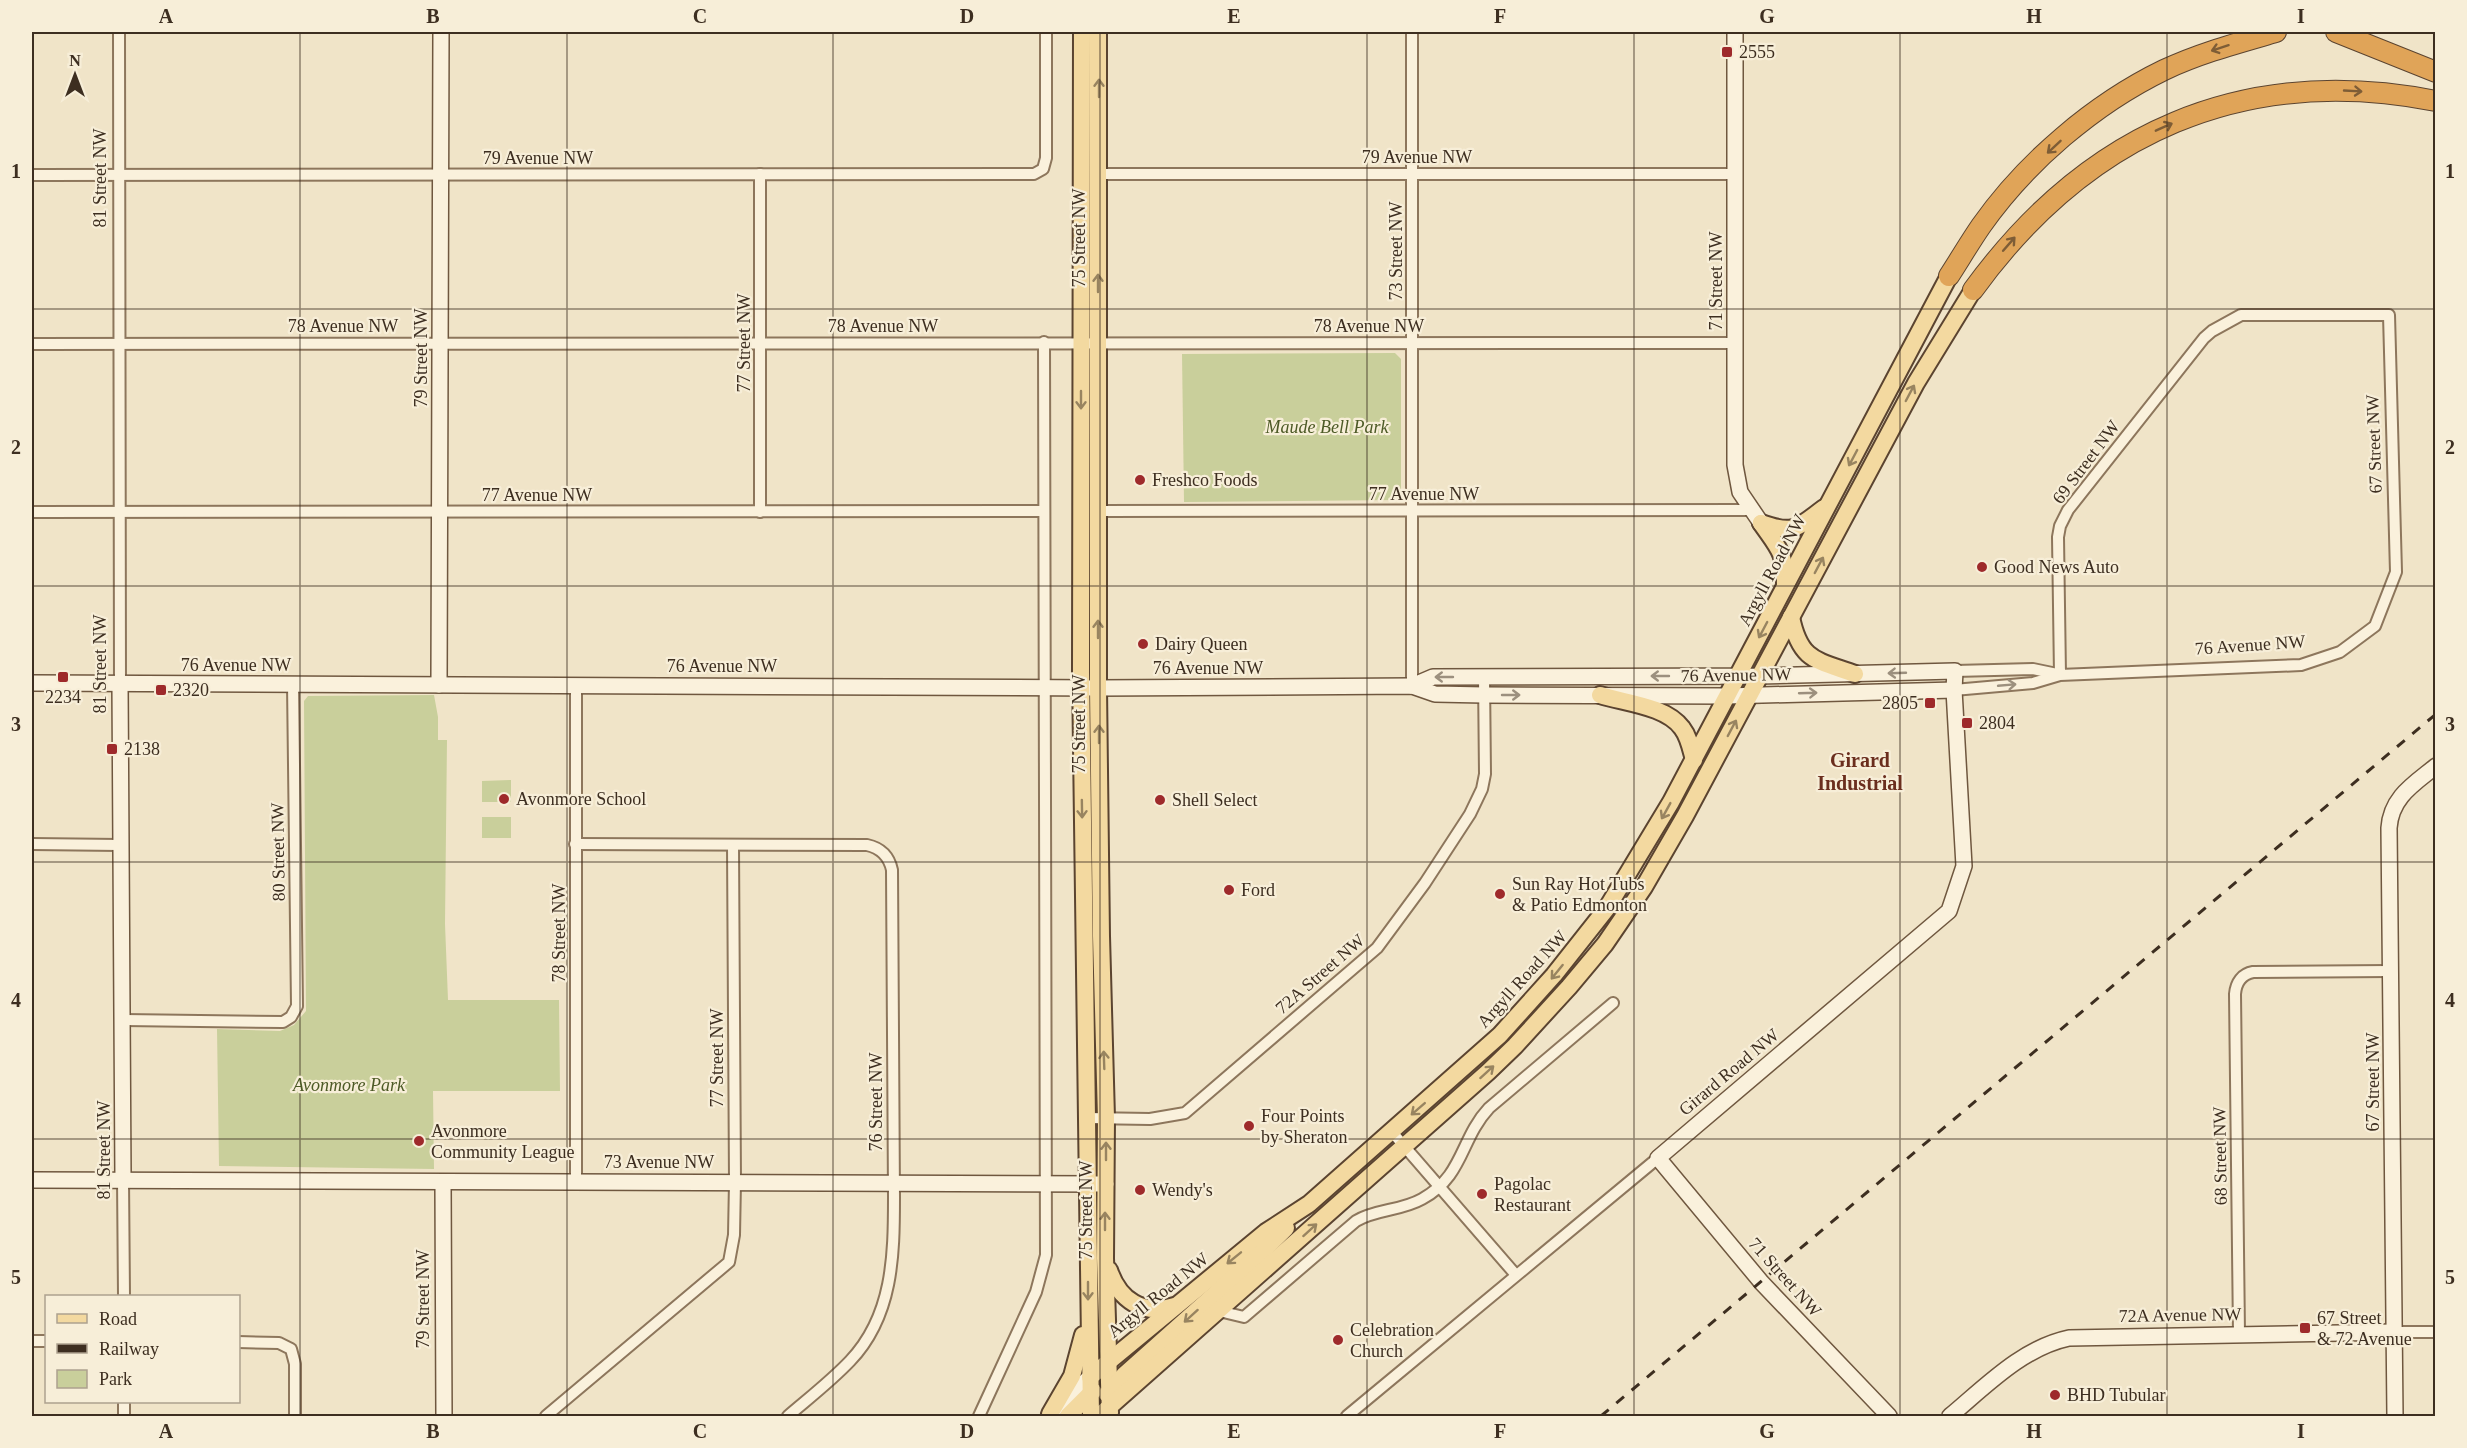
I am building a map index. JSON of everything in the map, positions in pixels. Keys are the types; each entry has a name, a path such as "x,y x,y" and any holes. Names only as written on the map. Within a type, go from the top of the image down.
{"highway":[{"path":"1949,276 1982,225 2006,194 2069,133 2111,101 2164,70 2218,48 2276,32"},
{"path":"2336,32 2436,72"},
{"path":"1973,290 2012,240 2056,196 2106,159 2155,131 2201,111 2273,94 2310,91 2348,90 2402,94 2436,101"}],"main road":[{"name":"75 Street NW","path":"1082,32 1081,688 1088,1317 1093,1416"},
{"name":"75 Street NW","path":"1098,32 1098,688 1106,1118 1107,1408"},
{"name":"Argyll Road NW","path":"1090,1385 1108,1360 1266,1232 1309,1204 1500,1035 1554,975 1606,908 1627,878 1694,760 1949,276"},
{"path":"1093,1416 1107,1408 1220,1311 1515,1046 1605,944 1656,867 1916,383 1973,290"},
{"path":"1761,523 1782,530 1794,529 1829,504"},
{"path":"1761,523 1785,561 1785,589"},
{"path":"1791,617 1796,638 1804,651 1823,663 1855,674"},
{"path":"1600,695 1654,708 1670,717 1682,728 1694,760"},
{"path":"1107,1408 1124,1375 1261,1253 1309,1204"},
{"path":"1105,1258 1119,1292 1134,1304 1153,1310 1175,1306"},
{"path":"1048,1415 1072,1376 1088,1317"},
{"path":"1068,1416 1090,1385"}],"street":[{"name":"81 Street NW","path":"119,32 119,844 124,1020 124,1295"},
{"name":"79 Street NW","path":"439,685 441,32"},
{"name":"79 Avenue NW","path":"32,175 1034,174 1043,169 1046,158 1046,32"},
{"name":"73 Street NW","path":"1412,32 1412,686"},
{"name":"71 Street NW","path":"1735,32 1736,472 1740,492 1750,510 1761,523"},
{"name":"77 Street NW","path":"760,174 760,512"},
{"name":"79 Avenue NW","path":"1099,174 1735,174"},
{"name":"67 Street NW","path":"2212,331 2241,315 2390,315 2396,572"},
{"name":"69 Street NW","path":"2060,675 2058,537 2060,526 2068,510 2204,338 2212,331"},
{"name":"75 Street NW","path":"979,1416 1036,1292 1044,1269 1046,1248 1044,342"},
{"name":"78 Avenue NW","path":"32,344 1735,343"},
{"name":"77 Avenue NW","path":"1098,511 1750,510"},
{"name":"77 Avenue NW","path":"32,512 1043,511"},
{"name":"76 Avenue NW","path":"32,683 1081,688 1412,686 1435,694 1484,696 1728,696 1954,690 2033,683 2060,675 2301,665 2340,652 2375,626 2396,572"},
{"name":"76 Avenue NW","path":"1412,686 1433,677 1760,676 2033,669 2060,675"},
{"name":"Girard Road NW","path":"1347,1416 1658,1158 1949,911 1964,866 1954,690 1955,671"},
{"name":"72A Street NW","path":"1087,1118 1150,1119 1185,1113 1377,948 1425,883 1477,802 1485,781 1484,677"},
{"name":"80 Street NW","path":"124,1020 283,1022 291,1017 297,1006 293,684"},
{"name":"78 Street NW","path":"576,685 576,1181"},
{"name":"67 Street NW","path":"2395,1416 2389,828 2391,812 2401,795 2436,766"},
{"path":"32,844 119,844"},
{"path":"575,844 733,844"},
{"name":"77 Street NW","path":"546,1416 729,1262 733,1249 735,1182 733,844"},
{"name":"76 Street NW","path":"733,844 867,845 883,852 892,870 894,1251 890,1279 881,1310 861,1348 837,1374 788,1416"},
{"name":"68 Street NW","path":"2239,1334 2235,994 2240,979 2253,972 2391,971"},
{"path":"1220,1311 1244,1317 1356,1221 1372,1213 1420,1200 1439,1186 1456,1168 1477,1124 1489,1108 1613,1003"},
{"path":"1392,1132 1516,1275"},
{"name":"71 Street NW","path":"1658,1158 1762,1282 1889,1416"},
{"name":"73 Avenue NW","path":"32,1180 1106,1184"},
{"name":"79 Street NW","path":"443,1182 444,1416"},
{"name":"72A Avenue NW","path":"1950,1416 2025,1356 2059,1340 2082,1336 2436,1332"},
{"path":"240,1342 279,1343 291,1349 296,1364 295,1416"},
{"name":"Argyll Road NW","path":"1048,1415 1090,1385"}],"green space":[{"name":"Maude Bell Park","path":"1395,353 1401,359 1401,493 1396,500 1184,502 1182,354"},
{"name":"Avonmore Park","path":"434,695 438,717 438,740 447,740 445,924 448,1000 559,1000 560,1091 433,1091 434,1169 219,1166 217,1029 280,1031 294,1025 306,1011 304,701 308,696"},
{"path":"511,780 511,802 482,802 482,781"},
{"path":"482,817 511,817 511,838 482,838"}],"railway":[{"path":"1601,1416 2436,714"}],"place":[{"name":"2555","path":"1727,52"},
{"name":"Freshco Foods","path":"1140,480"},
{"name":"Good News Auto","path":"1982,567"},
{"name":"Dairy Queen","path":"1143,644"},
{"name":"2234","path":"63,677"},
{"name":"2320","path":"161,690"},
{"name":"2805","path":"1930,703"},
{"name":"2804","path":"1967,723"},
{"name":"2138","path":"112,749"},
{"name":"Avonmore School","path":"504,799"},
{"name":"Shell Select","path":"1160,800"},
{"name":"Ford","path":"1229,890"},
{"name":"Sun Ray Hot Tubs & Patio Edmonton","path":"1500,894"},
{"name":"Four Points by Sheraton","path":"1249,1126"},
{"name":"Avonmore Community League","path":"419,1141"},
{"name":"Wendy's","path":"1140,1190"},
{"name":"Pagolac Restaurant","path":"1482,1194"},
{"name":"67 Street & 72 Avenue","path":"2305,1328"},
{"name":"Celebration Church","path":"1338,1340"},
{"name":"BHD Tubular","path":"2055,1395"}],"district":[{"name":"Girard Industrial","path":"1860,772"}]}
